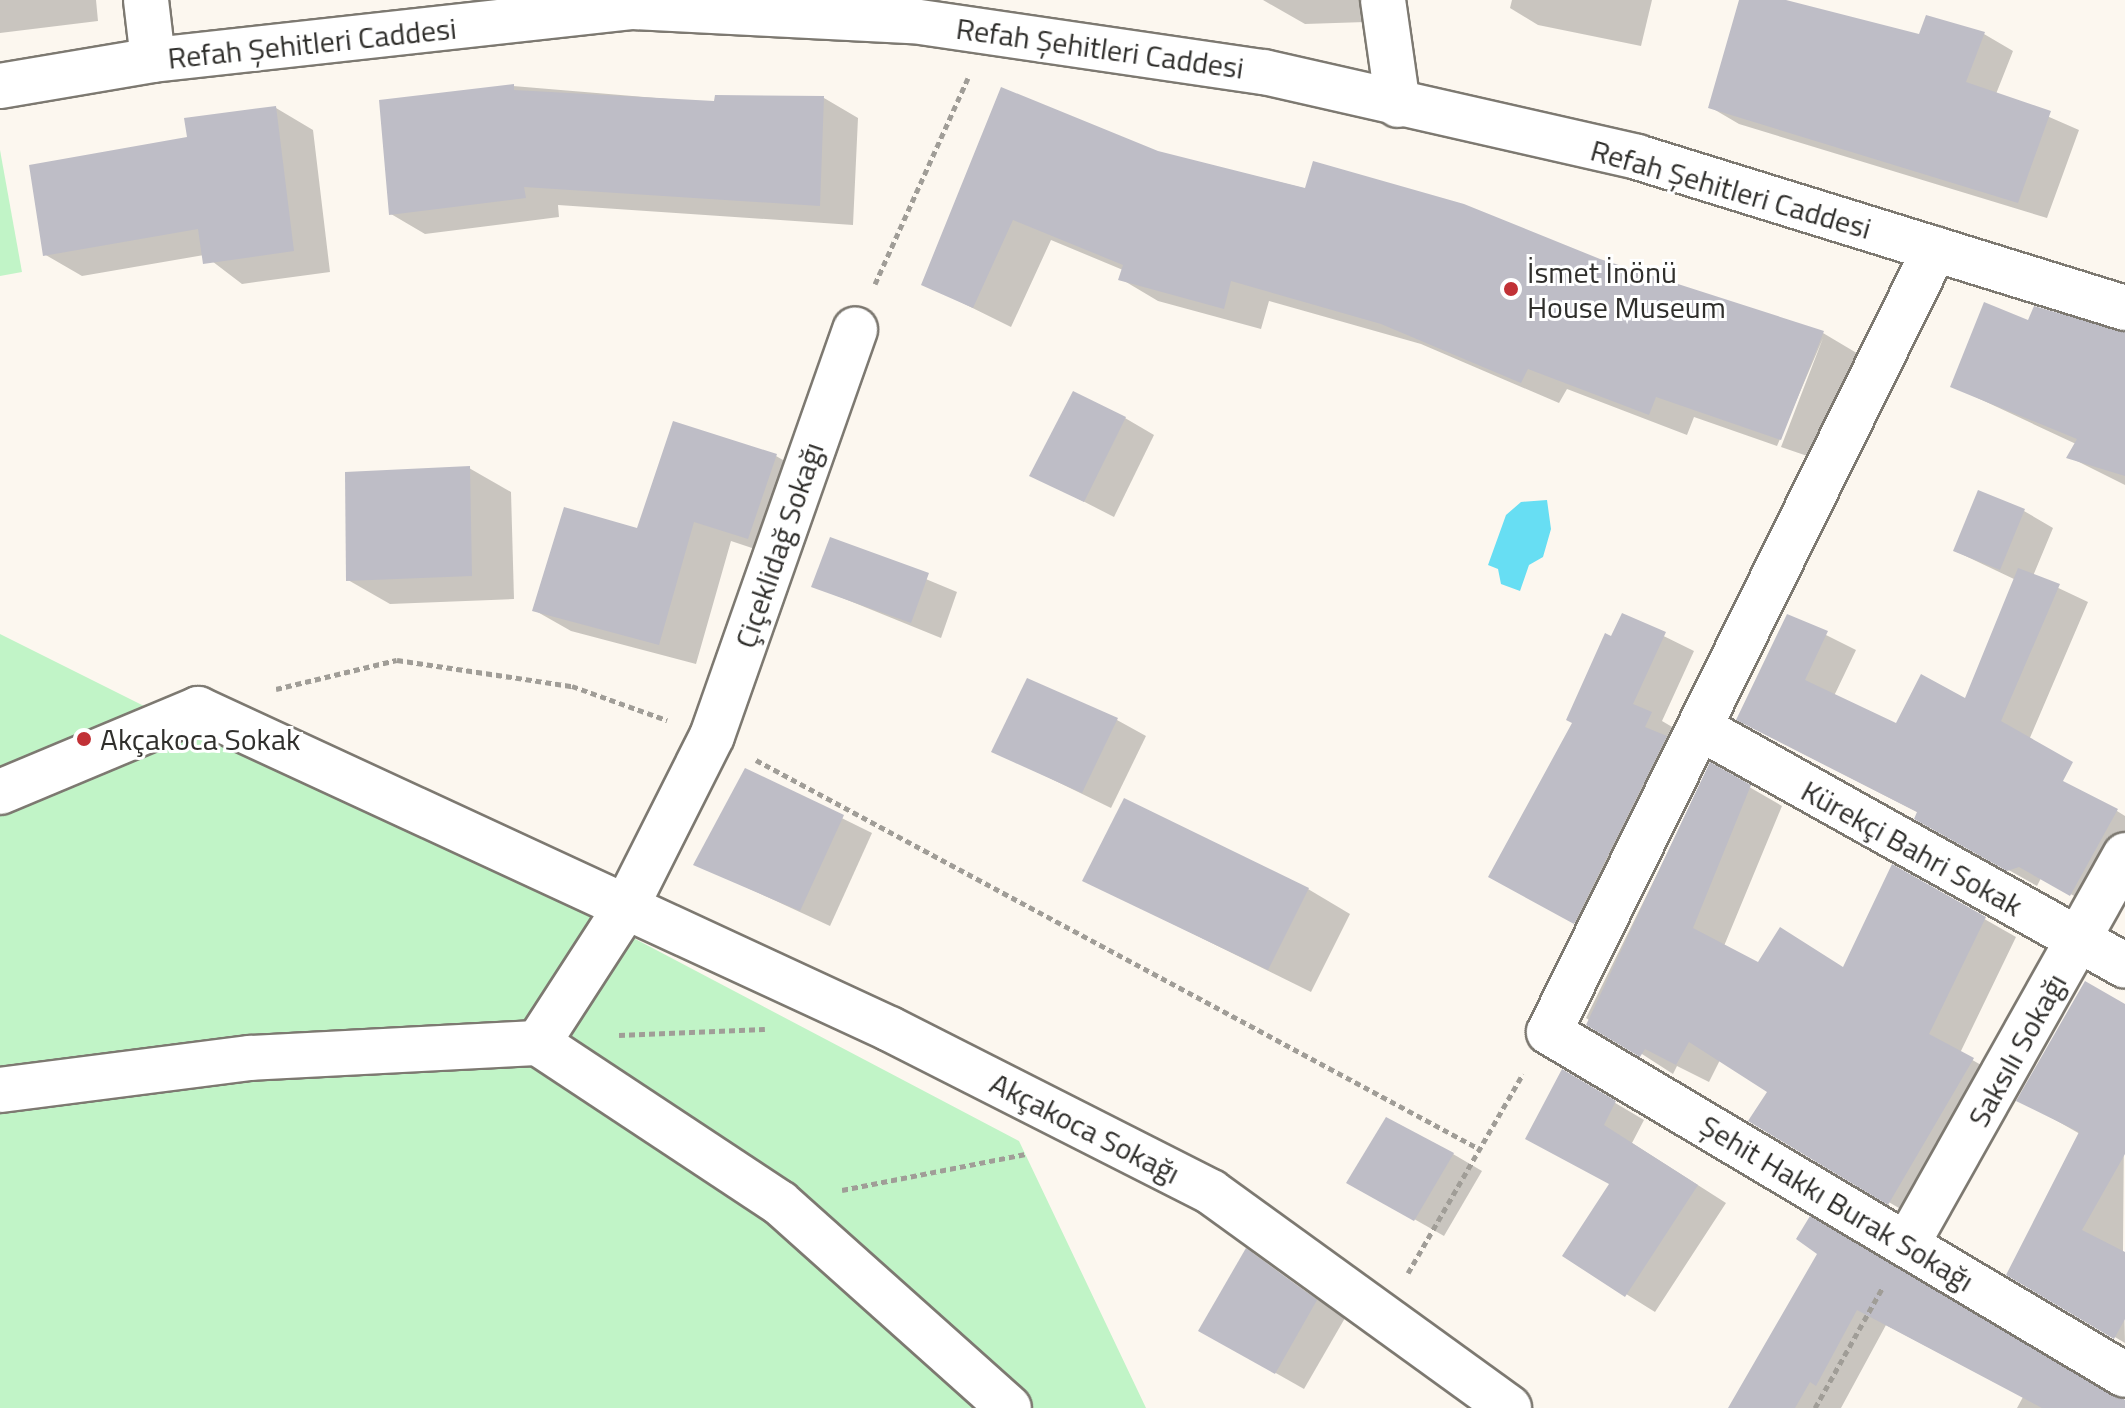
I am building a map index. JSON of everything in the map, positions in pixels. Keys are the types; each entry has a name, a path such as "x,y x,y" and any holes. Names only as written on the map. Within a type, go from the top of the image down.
{"street":[{"path":"146,0 153,60"},
{"path":"1383,0 1398,105"},
{"name":"Refah Şehitleri Caddesi","path":"0,86 153,60 633,7 778,7 988,32 1264,72 1398,105 1637,157 2125,308"},
{"path":"1549,1032 1935,249"},
{"name":"Çiçeklidağ Sokağı","path":"538,1043 626,907 712,736 855,329"},
{"path":"0,792 198,709"},
{"name":"Akçakoca Sokağı","path":"198,709 626,907 1211,1192 1509,1408"},
{"name":"Kürekçi Bahri Sokak","path":"1700,728 2125,966"},
{"name":"Saksılı Sokağı","path":"1907,1244 2125,855"},
{"name":"Şehit Hakkı Burak Sokağı","path":"1549,1032 2125,1375"},
{"path":"0,1090 250,1058 538,1043 780,1203 1009,1408"}],"path":[{"path":"855,329 988,32"},
{"path":"198,709 397,660 572,686 712,736 1476,1147"},
{"path":"538,1043 681,1028 771,1029"},
{"path":"1383,1317 1476,1147 1549,1032"},
{"path":"780,1203 1104,1139"},
{"path":"1815,1408 1907,1244"}],"green space":[{"path":"0,150 22,272 0,276"},
{"path":"0,634 216,742 504,870 1019,1141 1146,1408 0,1408"}],"water":[{"path":"1547,500 1551,529 1543,557 1529,565 1520,591 1501,584 1498,569 1488,565 1506,515 1521,502"}],"building":[{"path":"1739,0 1786,0 1919,34 1926,15 1985,32 1966,82 2051,111 2018,203 1708,108"},
{"path":"514,84 514,90 714,101 715,95 824,96 820,206 524,187 526,198 389,215 379,100"},
{"path":"1001,87 1158,151 1305,188 1313,161 1464,204 1600,259 1824,331 1781,440 1656,397 1649,415 1528,369 1521,383 1381,324 1231,281 1224,309 1118,280 1123,265 1013,220 973,308 921,285"},
{"path":"276,106 294,251 203,264 198,229 43,256 29,165 187,137 184,118"},
{"path":"1984,302 2028,320 2034,306 2125,332 2125,476 2066,458 2077,439 1950,387"},
{"path":"1073,391 1126,417 1084,502 1029,476"},
{"path":"673,421 777,454 748,539 694,522 659,645 532,611 564,507 637,528"},
{"path":"470,466 472,576 346,581 345,472"},
{"path":"1978,490 2025,509 2000,570 1953,551"},
{"path":"830,537 929,573 911,623 811,587"},
{"path":"2018,568 2060,584 2001,721 2073,762 2063,781 2118,809 2070,896 2019,867 2007,871 1914,819 1917,812 1736,720 1787,614 1828,631 1805,680 1896,723 1921,674 1965,698"},
{"path":"1622,613 1666,632 1633,704 1652,712 1645,727 1667,736 1574,924 1488,877 1572,723 1566,720 1605,633 1611,636"},
{"path":"1027,678 1118,718 1082,793 991,752"},
{"path":"1710,762 1751,785 1693,928 1758,962 1780,927 1843,967 1892,864 1986,917 1929,1034 1974,1058 1888,1205 1748,1121 1767,1092 1689,1042 1676,1065 1645,1049 1640,1057 1586,1025"},
{"path":"745,768 844,815 800,911 693,865"},
{"path":"1124,798 1309,888 1268,970 1082,881"},
{"path":"2085,981 2125,1004 2125,1154 2082,1230 2125,1252 2125,1319 2114,1339 2006,1275 2079,1132 2016,1101"},
{"path":"1562,1069 1616,1101 1604,1125 1698,1185 1625,1297 1562,1256 1609,1184 1525,1139"},
{"path":"1386,1117 1454,1153 1414,1221 1346,1183"},
{"path":"1810,1216 2125,1400 2125,1408 2042,1408 1857,1310 1816,1386 1810,1382 1795,1408 1728,1408 1817,1254 1796,1239"},
{"path":"1246,1248 1317,1300 1275,1374 1198,1331"}],"place":[{"name":"İsmet İnönü House Museum","path":"1511,289"},
{"name":"Akçakoca Sokak","path":"84,739"}]}
